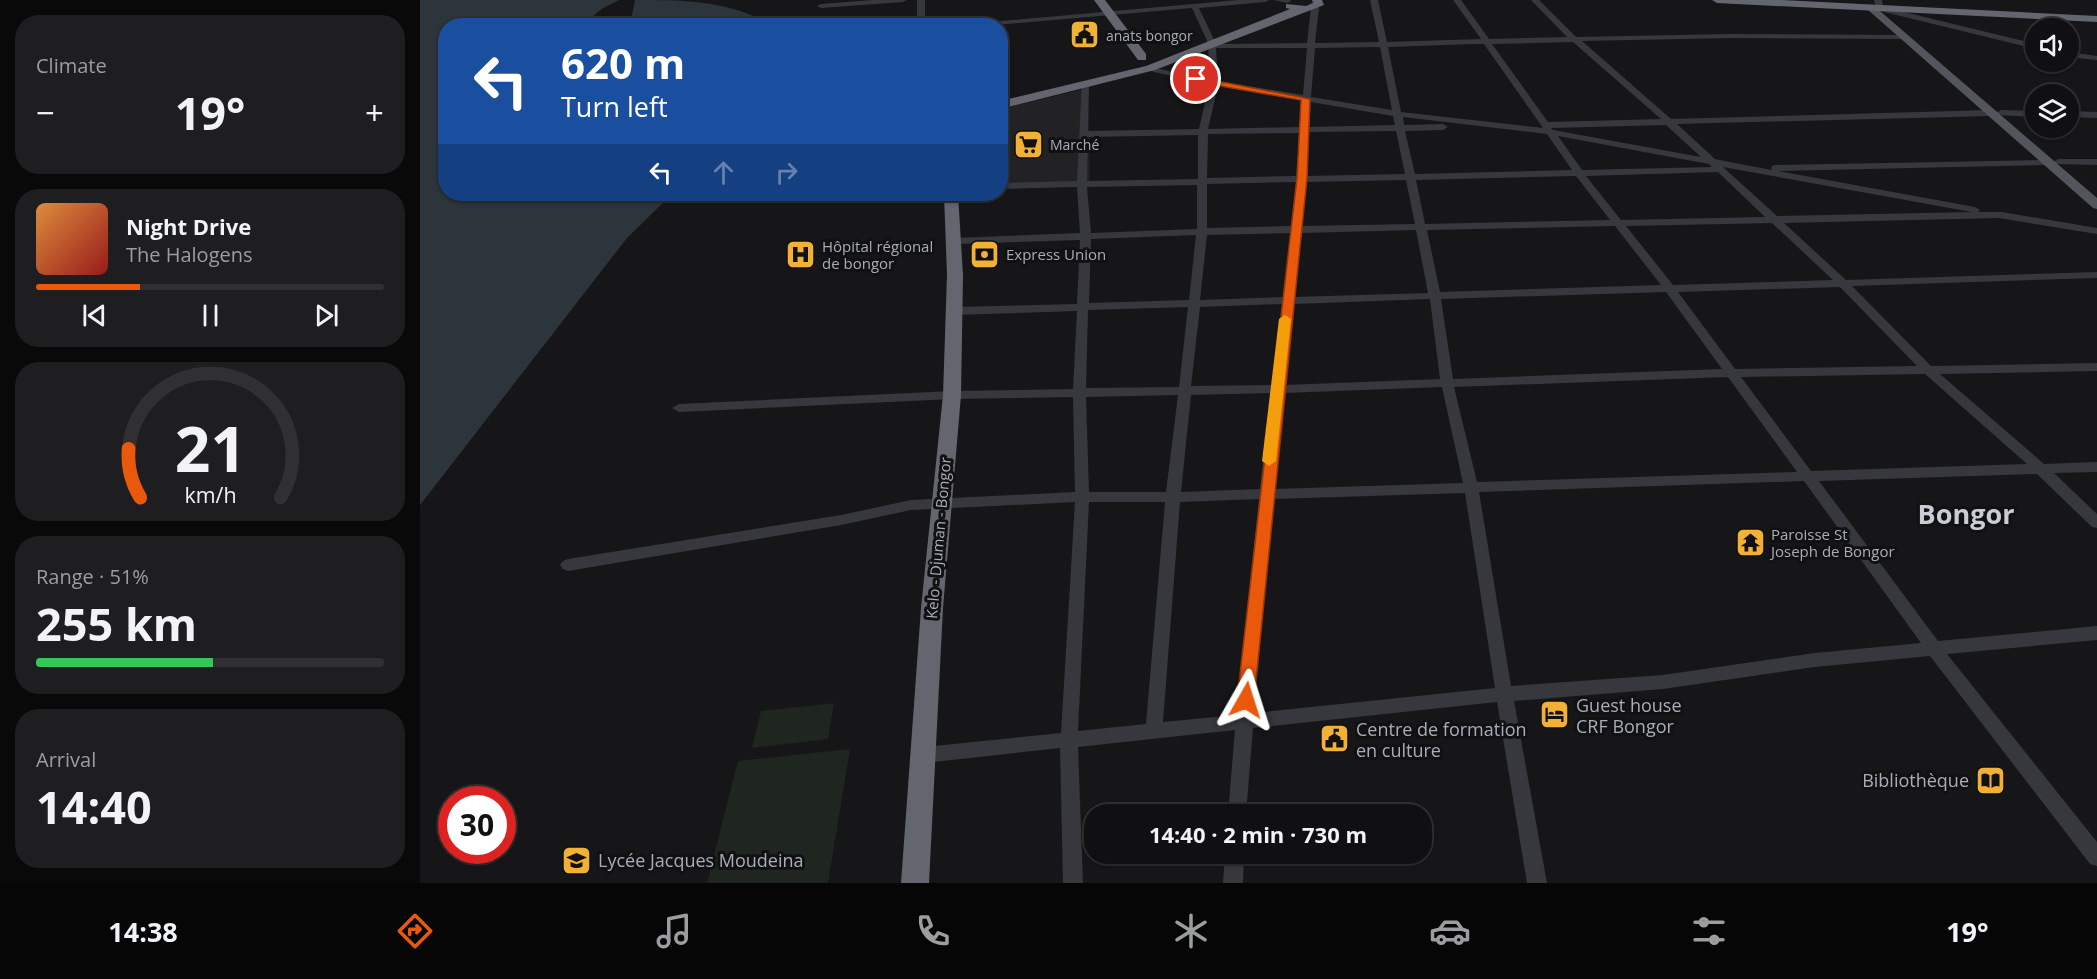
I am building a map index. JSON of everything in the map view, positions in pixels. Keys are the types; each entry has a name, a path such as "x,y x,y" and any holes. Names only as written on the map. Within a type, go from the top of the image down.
{"highway":[{"path":"1089,0 1145,64"},
{"path":"1098,0 1124,59"},
{"path":"1717,0 1876,5 2097,19"},
{"path":"1278,18 1285,12 1285,1 1316,4"},
{"path":"1008,103 1085,84 1213,44 1316,4"},
{"path":"1085,84 1124,59 1131,58 1145,64"},
{"name":"Kelo - Djuman - Bongor","path":"915,883 939,504 952,395 955,241 952,201"}],"main road":[{"path":"1876,5 1903,37 2053,162 2097,195"},
{"path":"1876,5 1995,113"},
{"path":"2053,162 2097,205"}],"street":[{"path":"821,6 903,0"},
{"path":"921,0 921,18"},
{"path":"1008,21 1265,0"},
{"path":"1374,0 1435,297 1447,382 1471,488 1537,883"},
{"path":"1457,0 1578,172 1669,288 1804,476 2097,857"},
{"path":"1535,0 1573,38 1774,218 1843,283 1928,370 2041,469 2097,523"},
{"path":"1238,804 1266,494 1302,178 1305,99 1316,4"},
{"path":"1154,730 1173,497 1202,232 1203,131 1214,83 1213,44 1194,5"},
{"path":"1876,5 2025,44"},
{"path":"1213,44 1385,45 1754,34 1903,37"},
{"path":"2079,56 2097,58"},
{"path":"1145,64 1214,83 1305,99 1399,121"},
{"path":"1073,883 1069,740 1082,497 1079,392 1086,235 1083,183 1085,84"},
{"path":"1085,134 1304,129 1399,121 1547,128 1668,122 2025,114"},
{"path":"2079,114 2097,115"},
{"path":"1547,128 1718,167"},
{"path":"1743,169 2097,162"},
{"path":"1008,186 1718,167 1743,169 2097,231"},
{"path":"955,241 1086,235 1615,221 2002,216"},
{"path":"955,311 1082,309 1194,303 2097,275"},
{"path":"679,408 952,395 1277,389 1731,373 2097,367"},
{"path":"568,565 830,522 911,505 1082,497 1173,497 2097,467"},
{"path":"924,755 1504,694 1663,682 1815,660 2097,633"},
{"path":"1233,883 1234,864"}],"shaded area":[{"path":"420,0 619,0 603,8 591,18 438,18 438,201 665,201 627,238 420,505"},
{"path":"635,0 700,2 731,8 758,18 631,18"},
{"path":"1088,88 1090,186 1008,189 1008,107"},
{"path":"834,703 828,739 752,748 761,711"},
{"path":"850,749 828,883 707,883 738,761"}],"slow traffic":[{"path":"1269,461 1285,319"}],"place":[{"name":"anats bongor","path":"1085,35"},
{"name":"Marché","path":"1029,144"},
{"name":"Express Union","path":"985,254"},
{"name":"Hôpital régional de bongor","path":"801,255"},
{"name":"Paroisse St Joseph de Bongor","path":"1750,543"},
{"name":"Guest house CRF Bongor","path":"1555,715"},
{"name":"Centre de formation en culture","path":"1335,739"},
{"name":"Bibliothèque","path":"1990,780"},
{"name":"Lycée Jacques Moudeina","path":"577,860"}],"district":[{"name":"Bongor","path":"1966,513"}],"route":[{"path":"1196,79 1305,99 1302,178 1277,389 1246,700"}]}
